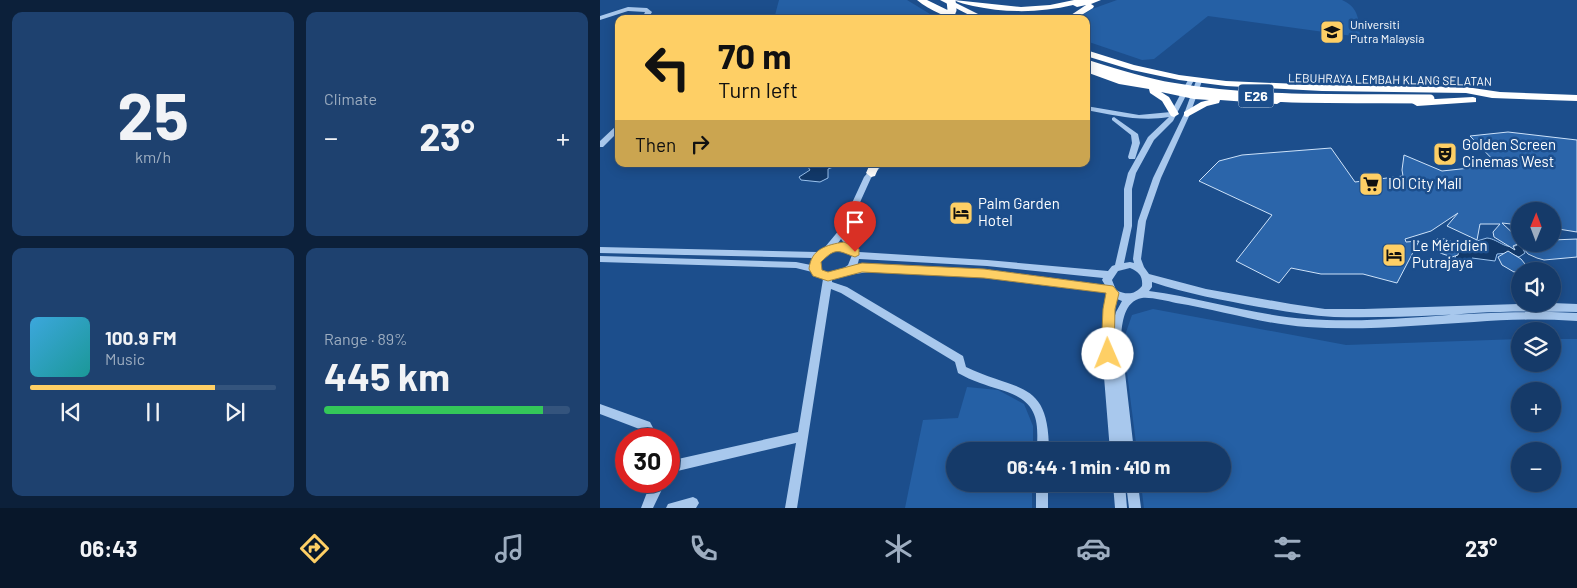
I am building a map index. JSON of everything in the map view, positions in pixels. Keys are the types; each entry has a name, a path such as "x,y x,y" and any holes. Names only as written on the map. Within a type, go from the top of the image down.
{"highway":[{"path":"921,0 951,15"},
{"path":"944,0 982,15"},
{"path":"950,15 952,10 951,0"},
{"path":"957,0 983,15"},
{"path":"957,0 986,7 1018,10 1059,6 1083,0"},
{"path":"1037,15 1097,0"},
{"path":"1074,15 1106,0"},
{"path":"1090,57 1145,71 1195,80 1265,86 1466,90 1498,95"},
{"name":"LEBUHRAYA LEMBAH KLANG SELATAN","path":"1090,57 1142,81 1209,93 1498,95 1577,98"},
{"path":"1090,71 1160,94 1169,104 1174,114"},
{"path":"1114,80 1190,95 1234,100 1379,103 1473,100"},
{"name":"LEBUHRAYA LEMBAH KLANG SELATAN","path":"1428,96 1473,100 1577,104"},
{"path":"1187,114 1204,104 1234,100"}],"street":[{"path":"600,18 628,9 643,9 649,12 647,15"},
{"path":"1195,80 1187,114 1156,178 1142,221 1137,259 1140,269 1147,277 1167,284 1310,312 1335,313 1485,307 1577,308"},
{"path":"1135,158 1190,95"},
{"path":"1090,109 1142,120 1140,123 1123,122"},
{"path":"827,249 836,246 853,251 916,259 1108,275 1119,266 1128,226 1128,189 1141,137 1136,130 1123,122 1090,110"},
{"path":"1136,118 1174,114"},
{"path":"1114,119 1134,134 1136,143 1135,158"},
{"path":"600,145 615,131"},
{"path":"875,167 864,184 843,231 819,255 814,265 817,273 959,360 962,370 976,378 1009,385 1028,396 1041,414 1043,442"},
{"path":"843,231 853,251 855,263 848,270"},
{"path":"600,250 819,255"},
{"path":"600,259 796,265 815,269"},
{"path":"1119,266 1130,266 1140,269"},
{"path":"827,280 848,270 862,268 911,269 1038,279 1111,291 1130,298"},
{"path":"1108,275 1111,291 1106,342 1115,442"},
{"path":"1127,442 1116,338 1117,323 1125,302 1141,294 1147,287 1147,277"},
{"path":"791,508 827,280"},
{"path":"1141,294 1306,323 1519,315 1577,317"},
{"path":"600,409 647,428"},
{"path":"680,464 803,436"},
{"path":"1042,492 1042,507"},
{"path":"1120,492 1121,508"},
{"path":"1133,492 1135,508"},
{"path":"647,508 653,493"},
{"path":"672,508 692,503"}],"shaded area":[{"path":"779,0 907,0 932,15 775,15"},
{"path":"1117,0 1342,0 1352,6 1357,15 1360,37 1208,16 1154,59 1142,60 1090,42 1090,15 1082,15 1092,9"},
{"path":"808,167 833,167 828,169 828,178 820,182 801,180 799,177 810,170"},
{"path":"1487,238 1511,247 1511,252 1525,253 1519,257 1509,253 1497,254 1495,261 1472,258 1471,265 1456,260 1455,257 1461,251 1460,246"},
{"path":"1153,309 1346,345 1511,339 1511,372 1561,372 1561,339 1577,339 1577,508 1144,508 1142,492 1231,492 1231,442 1136,442 1123,341 1132,315"},
{"path":"967,387 998,390 1024,404 1033,426 1033,442 946,442 946,492 1032,492 1032,508 905,508 923,420 958,418"}],"building":[{"path":"1508,132 1577,140 1577,232 1561,229 1561,202 1511,202 1511,224 1502,223 1511,231 1511,248 1494,237 1493,232 1500,224 1480,224 1477,240 1447,226 1458,213 1431,231 1405,239 1406,242 1419,241 1397,283 1363,274 1321,274 1291,268 1279,283 1236,261 1272,215 1199,181 1219,161 1242,155 1331,148 1355,182 1403,176 1404,155 1442,171 1498,165 1470,136"},
{"path":"1437,239 1446,239 1454,243 1459,249 1458,255 1452,257 1440,253 1434,245"},
{"path":"1577,239 1577,257 1544,260 1526,252 1561,252 1561,240"},
{"path":"1508,251 1523,262 1511,262 1511,270 1502,265 1498,257"}],"place":[{"name":"Universiti Putra Malaysia","path":"1332,32"},
{"name":"Golden Screen Cinemas West","path":"1445,154"},
{"name":"IOI City Mall","path":"1371,184"},
{"name":"Palm Garden Hotel","path":"961,213"},
{"name":"Le Méridien Putrajaya","path":"1394,255"}],"route":[{"path":"855,252 844,246 827,249 816,260 815,269 817,273 828,277 833,277 848,270 862,268 984,273 1109,289 1113,293 1109,309 1106,342 1108,354"}]}
